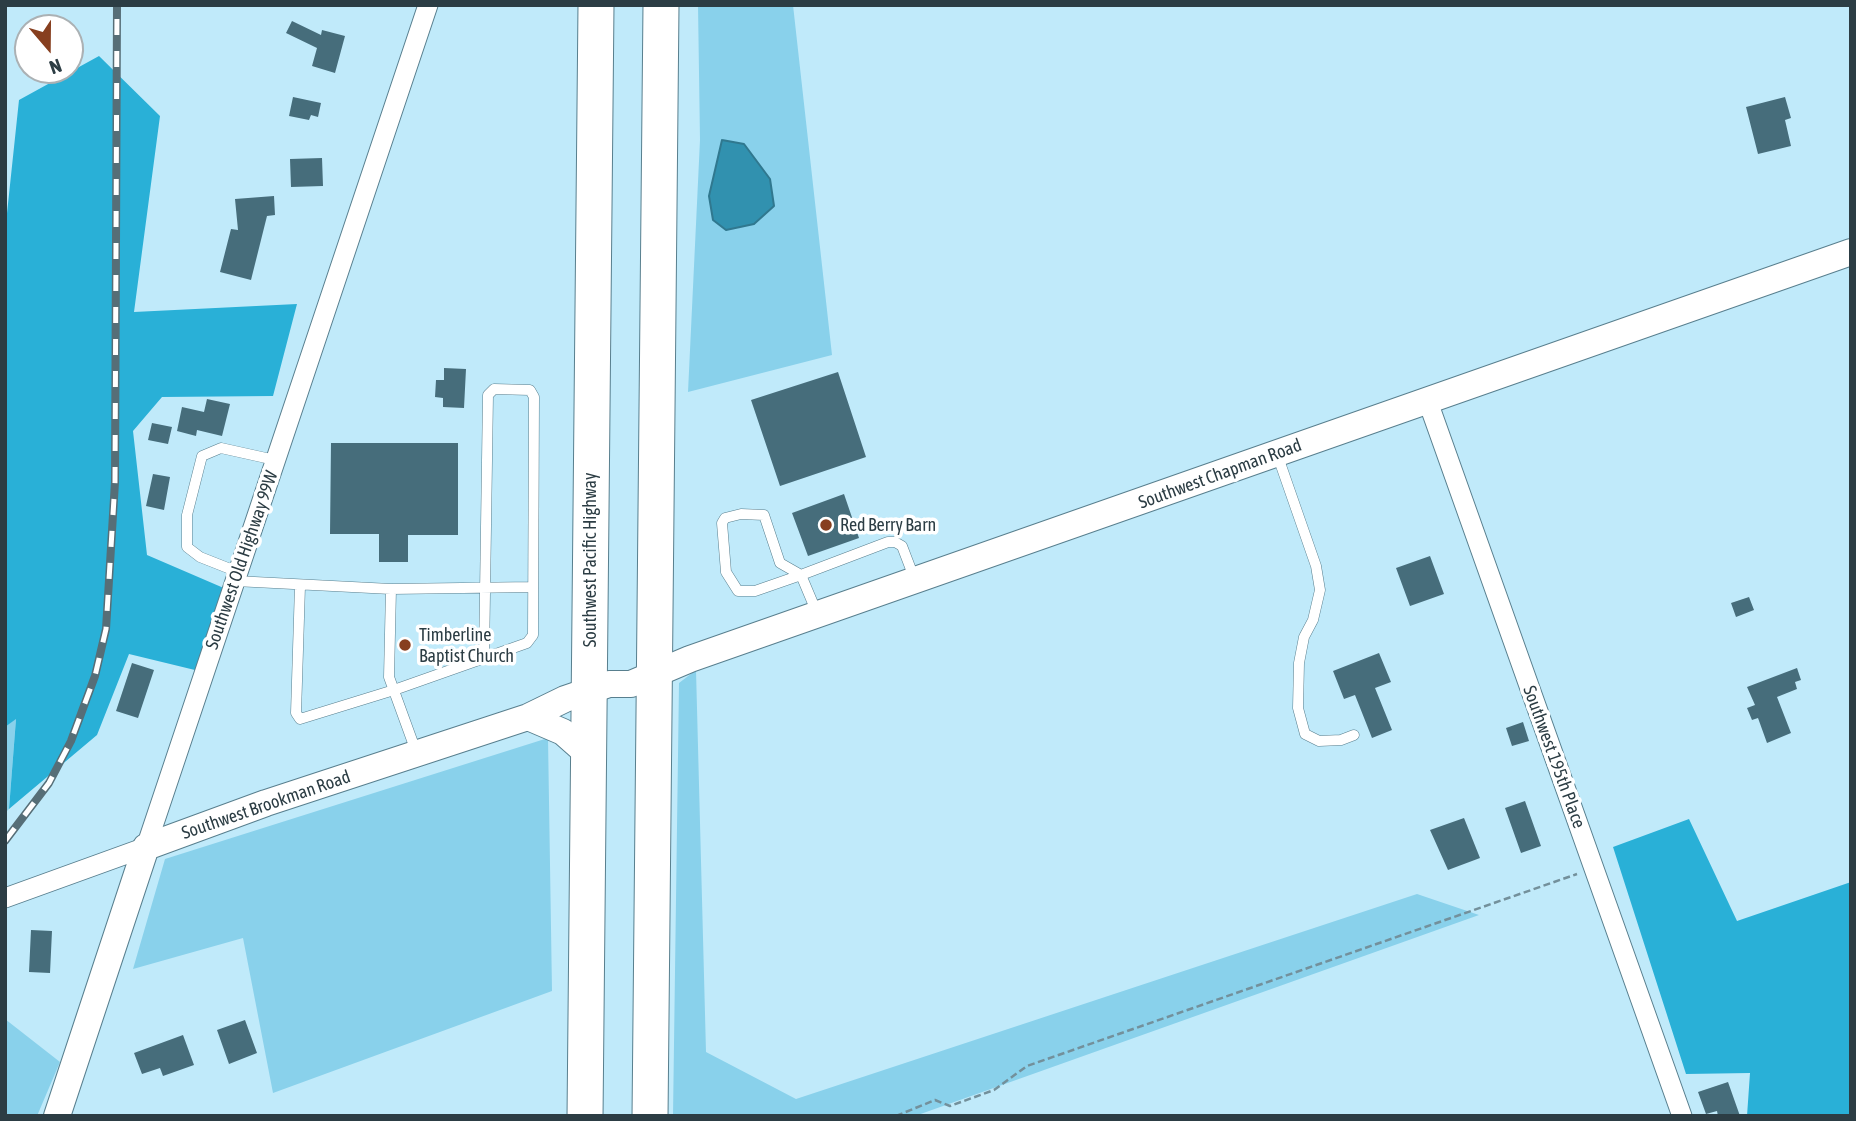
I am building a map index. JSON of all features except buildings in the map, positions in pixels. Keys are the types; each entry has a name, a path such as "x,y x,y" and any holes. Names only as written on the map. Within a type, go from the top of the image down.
{"highway":[{"name":"Southwest Pacific Highway","path":"585,1116 596,5"},
{"path":"650,1116 660,5"}],"street":[{"name":"Southwest Old Highway 99W","path":"57,1116 428,5"},
{"name":"Southwest Chapman Road","path":"590,691 609,684 631,684 915,580 1851,252"},
{"name":"Southwest 195th Place","path":"1427,399 1682,1116"},
{"name":"Southwest Brookman Road","path":"5,898 528,717 565,699 590,691"},
{"path":"528,717 563,732 589,755"}],"lane":[{"path":"300,586 296,713 300,719 394,690 527,643 533,635 534,397 530,390 494,389 488,395 484,658"},
{"path":"275,460 221,448 202,456 187,515 187,547 200,557 237,576 300,586 391,589 533,587"},
{"path":"1276,453 1316,566 1320,590 1304,638 1299,663 1298,708 1301,721 1305,734 1320,741 1340,740 1354,735"},
{"path":"818,615 801,575 780,563 764,515 741,514 725,518 722,523 726,572 738,591 755,591 801,575 888,542 902,546 915,580"},
{"path":"391,589 389,677 417,754"}],"path":[{"path":"896,1116 935,1100 950,1106 994,1090 1027,1066 1594,869"}],"shaded area":[{"path":"698,5 793,5 832,355 688,392 700,140"},
{"path":"99,56 160,116 134,312 297,304 273,396 162,397 133,431 147,555 226,589 199,671 129,654 97,735 9,809 16,719 5,727 5,232 19,100 48,84 84,84 84,64"},
{"path":"722,140 744,144 770,179 774,206 754,224 726,230 713,220 709,196"},
{"path":"696,670 706,1052 796,1099 1417,894 1479,915 915,1116 673,1116 679,683"},
{"path":"16,718 9,809 5,813 5,727"},
{"path":"548,738 552,991 273,1093 243,938 133,969 165,859"},
{"path":"1689,819 1737,921 1851,882 1851,1116 1747,1116 1750,1073 1686,1074 1613,847"},
{"path":"5,1019 60,1062 37,1116 5,1116"}],"railway":[{"path":"5,841 49,783 71,741 95,676 106,629 115,482 117,5"}],"place":[{"name":"Red Berry Barn","path":"826,525"},
{"name":"Timberline Baptist Church","path":"405,645"}]}
